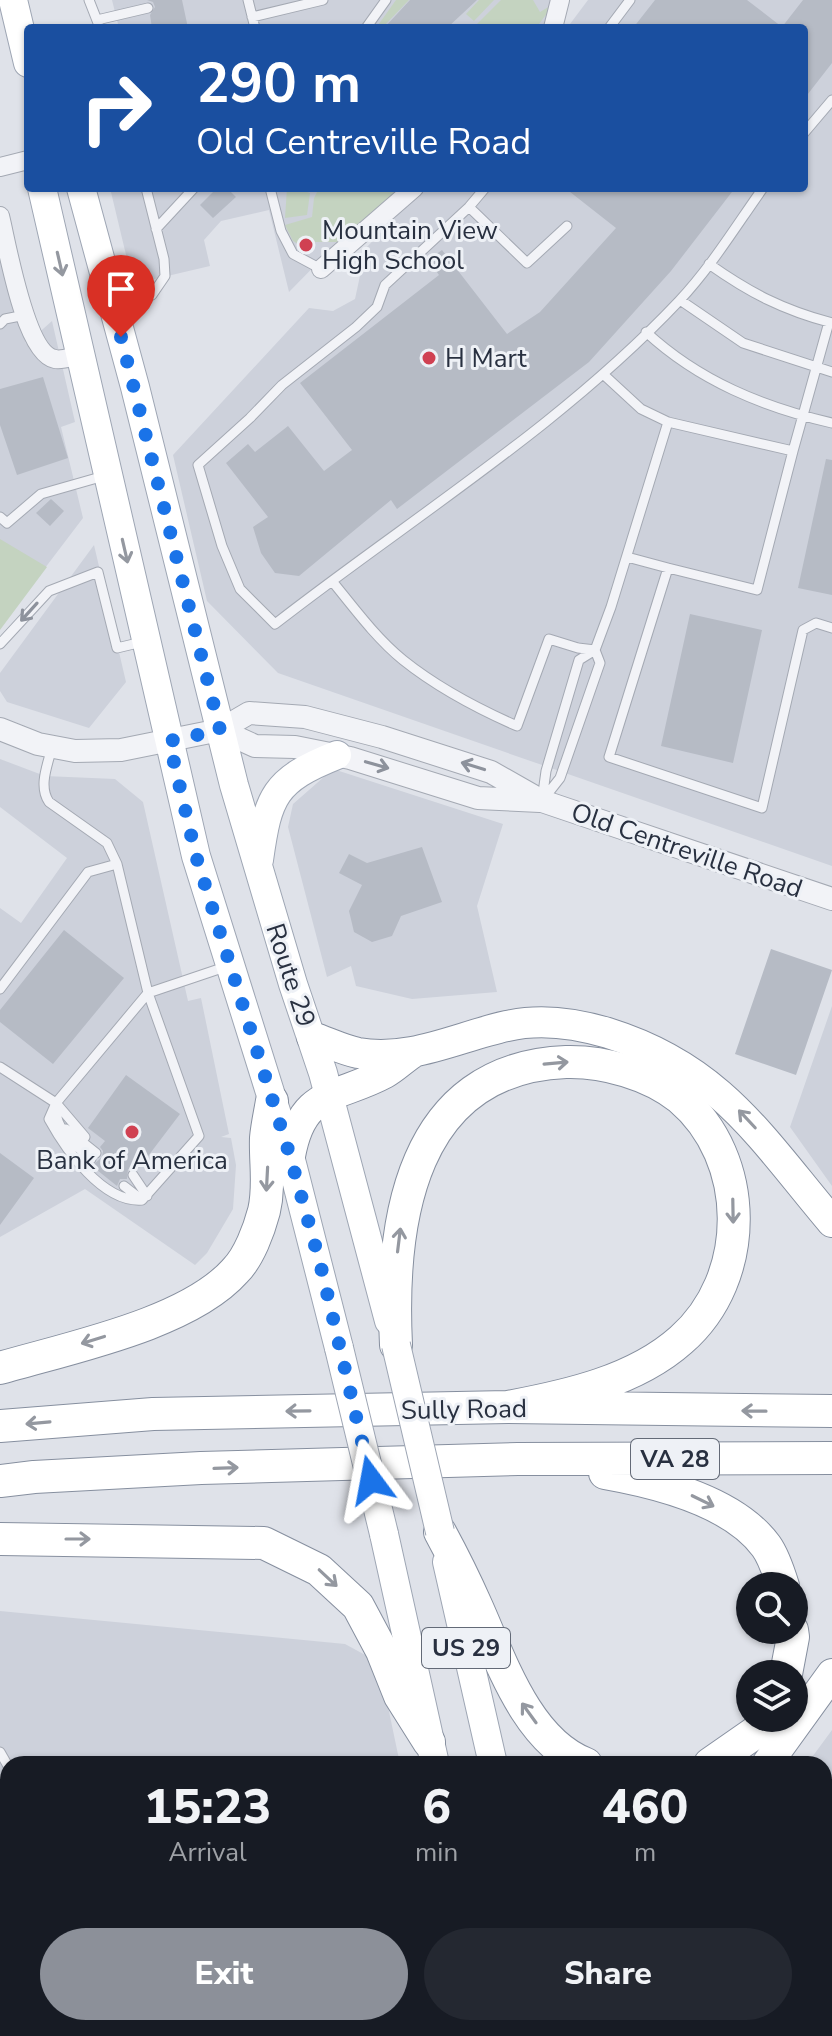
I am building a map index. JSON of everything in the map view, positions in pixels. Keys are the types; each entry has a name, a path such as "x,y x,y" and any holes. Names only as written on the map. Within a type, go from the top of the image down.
{"highway":[{"path":"312,1037 357,1053 411,1054 524,1022 581,1025 643,1044 690,1071 728,1099 832,1222"},
{"path":"290,1156 297,1128 329,1094 384,1073 411,1054"},
{"path":"396,1345 395,1282 405,1201 415,1167 444,1118 477,1088 524,1068 551,1063 579,1062 606,1066 656,1083 679,1098 699,1119 716,1143 726,1165 733,1190 733,1244 716,1292 701,1319 681,1340 654,1359 594,1387 508,1407"},
{"path":"0,1368 144,1325 199,1302 236,1271 249,1249 265,1208 268,1174 266,1139 272,1101"},
{"name":"Sully Road","path":"0,1426 153,1414 508,1407 832,1411"},
{"name":"Sully Road","path":"0,1481 201,1468 518,1459 832,1458"},
{"path":"518,1459 630,1477 689,1494 732,1515 766,1546 777,1572"},
{"path":"440,1532 522,1703 549,1740 571,1756"},
{"path":"0,1539 264,1543 319,1570 358,1606 382,1651 400,1696 432,1753"},
{"path":"773,1756 832,1674"},
{"path":"722,1756 756,1732"}],"main road":[{"path":"13,0 24,46"},
{"name":"US 29","path":"43,192 196,856 290,1156 320,1263 432,1753"},
{"name":"Route 29","path":"82,192 257,869 329,1094 396,1345 491,1756"},
{"path":"257,869 270,803 283,784 307,767 337,755"}],"street":[{"path":"554,24 560,0"},
{"path":"0,167 24,161"},
{"path":"321,269 409,192"},
{"path":"0,216 25,315 35,342 45,355 57,360 80,355"},
{"name":"Old Centreville Road","path":"0,729 16,737 75,751 121,750 220,730 249,713 305,717 382,737 491,772 542,801 832,899"},
{"name":"Old Centreville Road","path":"220,730 255,746 295,747 337,755 478,798 542,801"}],"lane":[{"path":"89,0 98,24 148,8"},
{"path":"248,0 254,24"},
{"path":"252,17 323,0"},
{"path":"369,24 386,0"},
{"path":"612,24 630,0"},
{"path":"808,128 832,100"},
{"path":"114,312 152,295 165,276 164,259 147,192"},
{"path":"156,229 190,192"},
{"path":"271,192 281,231 293,254 321,269"},
{"path":"482,192 385,285 377,307 282,385 198,465 222,546 240,589 275,624 448,499 603,374 680,300 760,192"},
{"path":"469,207 527,263 567,226"},
{"path":"627,557 757,590 830,322 789,311 746,290 709,264"},
{"path":"680,300 743,343 832,372"},
{"path":"0,324 5,319 25,315"},
{"path":"646,332 670,354 713,382 752,400 832,423"},
{"path":"603,374 641,409 668,422 793,451"},
{"path":"542,801 546,771 579,660 595,650 668,422"},
{"path":"0,517 7,523 41,494 107,475"},
{"path":"668,568 609,757 762,808 803,630 816,623 832,628"},
{"path":"0,644 49,591 98,572 117,648 146,641"},
{"path":"332,581 370,628 402,659 474,707 517,726 549,639 595,650"},
{"path":"542,801 560,778 600,663 595,650"},
{"path":"52,747 43,788 45,797 107,843 117,864 148,993 199,1136 144,1198 128,1201 84,1169 65,1148 49,1119 56,1103 148,993 229,966"},
{"path":"0,989 88,872 117,864"},
{"path":"0,1067 56,1103 65,1128 95,1153"},
{"path":"129,1181 144,1198"}],"shaded area":[{"path":"112,0 563,0 544,24 118,24"},
{"path":"588,0 832,0 832,866 278,673 207,601 173,455 309,308 333,311 355,299 366,248 419,192 808,192 808,24 570,24"},
{"path":"111,192 387,192 289,292 269,210 221,221 204,240 210,266 133,284"},
{"path":"0,238 26,344 52,321 75,422 61,427 83,518 45,568 0,542"},
{"path":"94,545 126,682 89,728 7,702 0,691 0,673"},
{"path":"0,759 45,776 115,779 143,802 188,1001 201,998 229,1134 221,1137 231,1138 236,1165 233,1209 207,1253 195,1265 85,1189 0,1237 0,908 21,923 67,858 0,807"},
{"path":"333,769 503,824 477,906 497,992 412,999 356,986 351,966 327,977 288,827 293,804"},
{"path":"832,1006 832,1186 790,1127"},
{"path":"0,1611 345,1644 367,1656 387,1702 398,1756 0,1756"},
{"path":"832,1730 832,1756 813,1756"}],"green space":[{"path":"396,0 409,0 386,24 379,24"},
{"path":"479,0 494,0 474,21 466,14"},
{"path":"501,0 533,0 540,12 551,8 539,24 477,24"},
{"path":"287,192 310,193 307,215 285,218"},
{"path":"317,192 396,192 340,242 300,245 293,241 285,225 312,217"},
{"path":"0,539 47,567 0,630"}],"building":[{"path":"147,0 182,0 187,24 151,24 153,2"},
{"path":"410,0 477,0 451,24 388,24"},
{"path":"655,0 747,0 778,24 636,24"},
{"path":"803,0 832,0 832,63 808,94 808,24 784,24"},
{"path":"213,192 231,192 236,197 213,218 200,205"},
{"path":"570,192 732,192 671,271 589,362 397,509 391,500 299,576 275,573 261,553 253,527 268,517 226,463 248,444 255,452 288,426 324,471 352,450 300,383 439,275 428,260 442,250 507,334 540,312 616,228"},
{"path":"43,377 68,458 17,475 0,425 0,389"},
{"path":"826,459 832,460 832,595 798,588"},
{"path":"51,499 64,511 50,526 36,513"},
{"path":"690,614 762,630 733,763 661,746"},
{"path":"422,847 442,902 401,916 392,936 372,942 354,932 349,911 362,885 339,873 349,854 367,863"},
{"path":"64,930 124,978 53,1064 0,1022 0,1010"},
{"path":"771,949 832,970 796,1075 735,1054"},
{"path":"126,1075 180,1114 139,1168 128,1169 127,1179 120,1179 117,1186 92,1166 102,1157 100,1147 105,1141 88,1128"},
{"path":"0,1153 34,1178 0,1225"}],"place":[{"name":"Mountain View High School","path":"306,245"},
{"name":"H Mart","path":"429,358"},
{"name":"Bank of America","path":"132,1132"}],"route":[{"path":"121,337 220,730 169,741 196,856 290,1156 320,1263 371,1480"}]}
